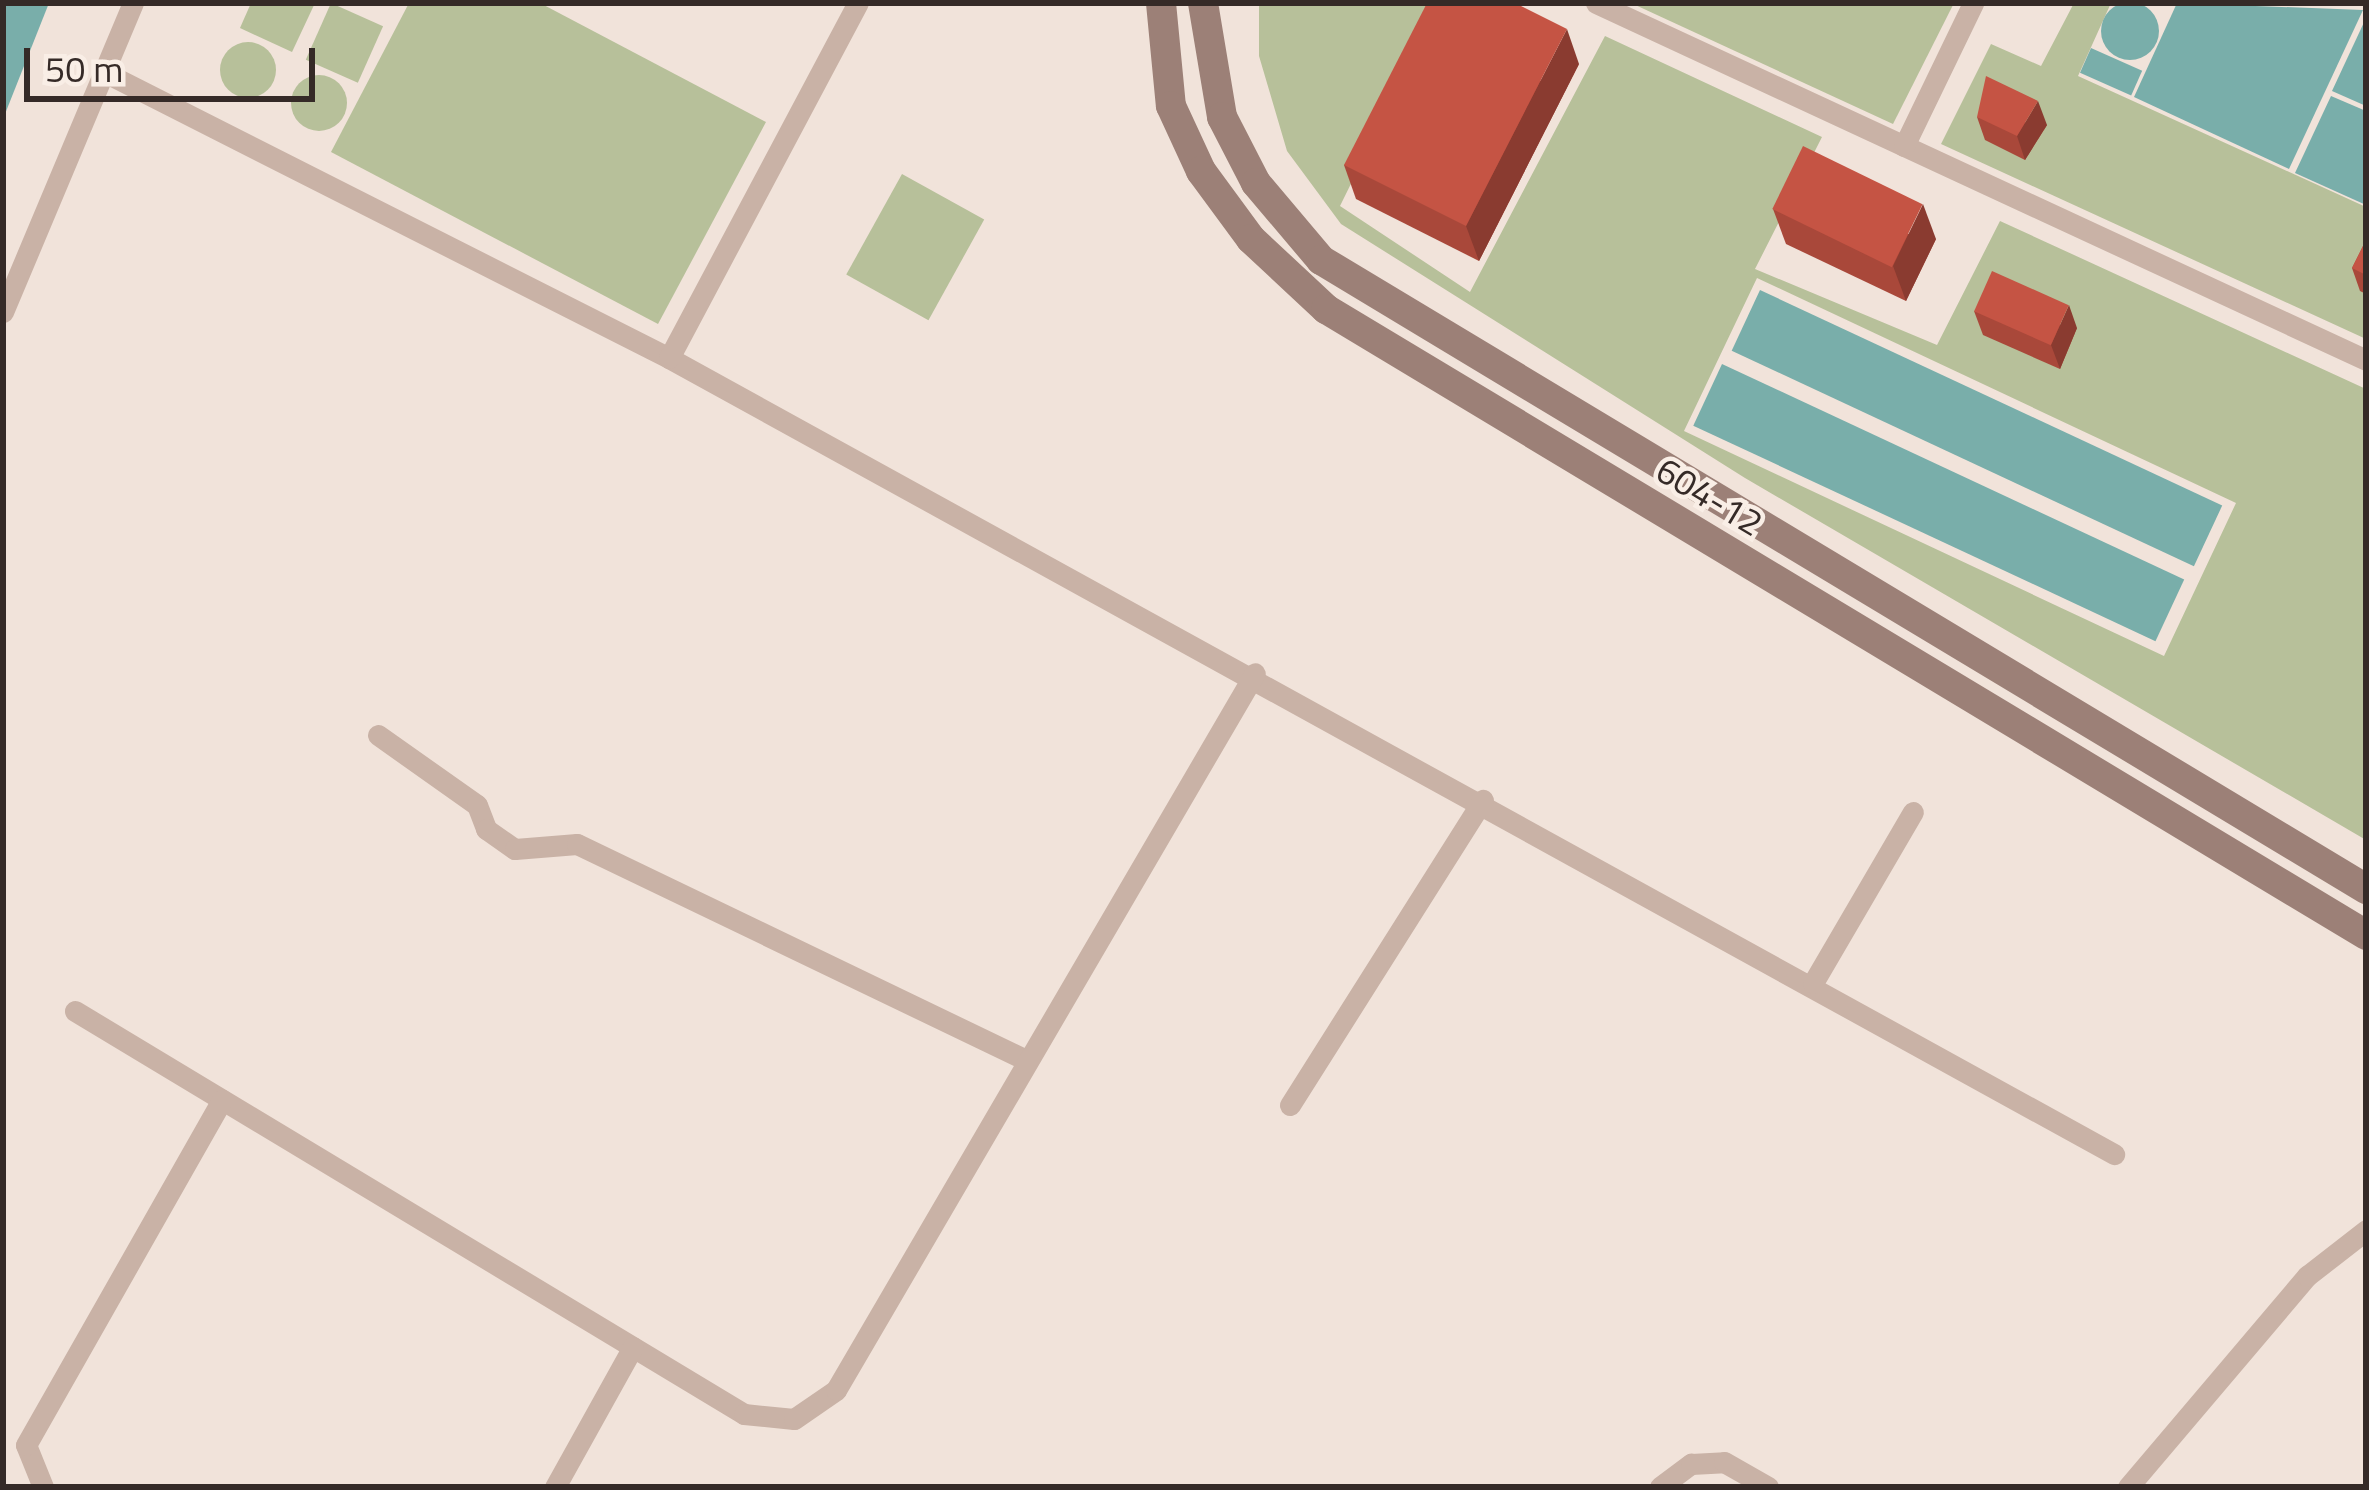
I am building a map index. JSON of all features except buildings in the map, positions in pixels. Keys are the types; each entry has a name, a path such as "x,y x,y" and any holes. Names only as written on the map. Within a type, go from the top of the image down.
{"main road":[{"name":"604-12","path":"1161,3 1172,106 1202,171 1251,238 1326,309 2366,934"},
{"name":"604-12","path":"1203,3 1222,117 1256,183 1321,260 2366,889"}],"lane":[{"path":"3,312 110,75 133,3"},
{"path":"668,358 858,3"},
{"path":"1596,3 2366,360"},
{"path":"1904,146 1973,3"},
{"path":"110,75 668,358 1255,674 2114,1154"},
{"path":"75,1012 760,1420 824,1403 1255,674"},
{"path":"378,735 477,805 485,829 515,849 578,844 1028,1061"},
{"path":"1290,1105 1483,800"},
{"path":"1813,983 1912,812"},
{"path":"43,1487 26,1445 222,1100"},
{"path":"2128,1487 2307,1276 2366,1230"},
{"path":"556,1487 633,1347"},
{"path":"1660,1487 1691,1464 1724,1462 1768,1487"}],"green space":[{"path":"251,3 315,3 292,52 240,28"},
{"path":"331,3 383,26 358,83 306,60"},
{"path":"409,3 540,3 766,122 658,324 331,152"},
{"path":"1259,3 1440,3 1340,206 1470,292 1605,36 1822,137 1755,269 1937,345 2000,221 2366,389 2366,840 1745,478 1341,224 1287,151 1259,56","holes":["1757,278 2236,503 2164,656 1684,431"]},
{"path":"1631,3 1954,3 1893,124"},
{"path":"2074,3 2111,3 2078,76 2366,207 2366,339 1941,144 1991,44 2041,66"},
{"path":"248,42 268,50 276,70 268,90 248,98 228,90 220,70 228,50"},
{"path":"319,75 339,83 347,103 339,123 319,131 299,123 291,103 299,83"},
{"path":"902,174 984,220 928,320 846,275"}],"water":[{"path":"2130,2 2151,10 2159,31 2151,52 2130,60 2109,52 2101,31 2109,10"},
{"path":"3,3 49,3 3,119"},
{"path":"2177,3 2363,10 2289,169 2134,97"},
{"path":"2366,18 2366,106 2332,91"},
{"path":"2091,48 2142,71 2131,95 2080,73"},
{"path":"2331,96 2366,111 2366,205 2295,173"},
{"path":"1760,290 2222,506 2194,566 1732,351"},
{"path":"1722,364 2184,580 2155,641 1693,426"}]}
